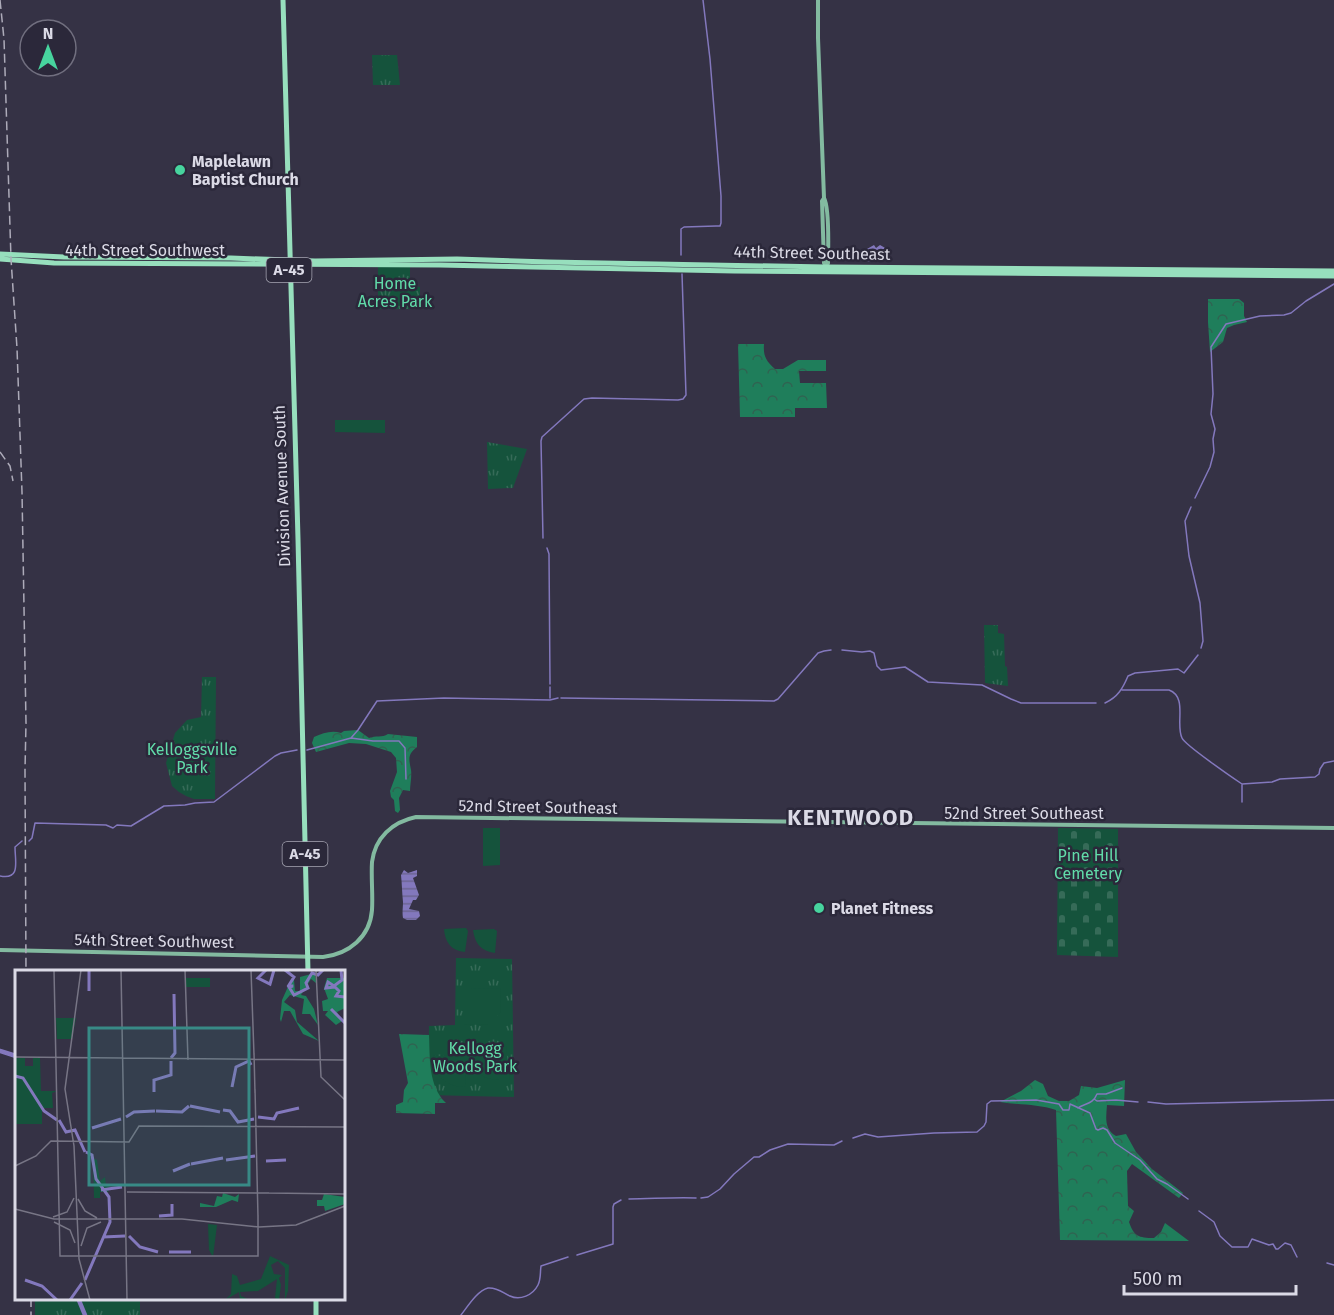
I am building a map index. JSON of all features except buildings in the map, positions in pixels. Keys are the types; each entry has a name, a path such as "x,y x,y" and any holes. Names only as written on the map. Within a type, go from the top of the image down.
{"main road":[{"name":"Division Avenue South","path":"283,0 308,970"},
{"path":"818,0 824,198 828,228 828,263 826,266"},
{"path":"824,198 822,201 824,263 826,266"},
{"path":"823,216 828,228"},
{"name":"44th Street Southwest","path":"0,254 52,257 204,258 225,264 289,262"},
{"path":"108,263 109,260 120,258"},
{"path":"198,263 204,258"},
{"name":"44th Street Southwest","path":"0,259 39,262 198,263 231,258 289,262"},
{"path":"225,264 231,258"},
{"path":"429,265 434,259"},
{"name":"44th Street Southeast","path":"289,262 445,259 734,265 786,272 1284,276 1299,271 1333,273"},
{"path":"440,265 445,259"},
{"name":"44th Street Southeast","path":"289,262 727,271 759,271 774,266 826,266 1247,270 1325,276 1327,273 1333,273"},
{"path":"542,268 546,267 549,262"},
{"path":"581,268 588,263"},
{"path":"603,269 609,263"},
{"path":"678,270 684,265"},
{"path":"690,270 695,265"},
{"path":"727,271 734,265"},
{"path":"786,272 792,266"},
{"path":"864,272 870,271 873,267"},
{"path":"932,273 935,269 942,268"},
{"path":"993,273 999,268"},
{"path":"1018,273 1027,268"},
{"path":"1131,274 1139,269"},
{"path":"1175,275 1181,269"},
{"path":"1191,275 1194,271 1200,270"},
{"path":"1242,275 1247,270"},
{"name":"52nd Street Southeast","path":"391,828 400,822 416,817 1334,828"},
{"name":"54th Street Southwest","path":"0,950 308,956 330,956 343,952 352,947 367,929 372,909 373,856 378,843 391,828"}],"green space":[{"path":"372,55 397,55 400,85 373,85"},
{"name":"Home Acres Park","path":"378,266 410,266 410,286 420,287 420,309 378,309"},
{"path":"1208,299 1239,299 1244,303 1244,316 1247,322 1227,328 1223,342 1210,352 1208,322"},
{"path":"738,344 764,344 766,358 775,369 783,369 798,360 826,360 826,371 799,371 800,383 826,383 827,408 795,408 795,417 740,417"},
{"path":"335,420 385,420 385,433 335,432"},
{"path":"487,442 527,449 513,488 488,489"},
{"path":"984,625 998,625 998,633 1004,634 1008,686 985,683"},
{"name":"Kelloggsville Park","path":"202,677 216,677 215,799 194,799 179,792 172,786 166,763 175,733 187,720 201,717"},
{"path":"358,730 369,738 388,734 417,737 417,747 410,757 410,791 403,790 399,798 398,813 395,811 390,791 397,772 396,758 391,752 366,744 349,743 316,752 312,743 314,737 324,733"},
{"path":"483,828 500,828 500,865 483,866"},
{"name":"Pine Hill Cemetery","path":"1058,828 1118,829 1118,957 1057,955"},
{"path":"466,928 468,931 465,952 456,950 446,938 444,929"},
{"path":"494,929 497,931 495,953 486,951 480,946 473,930"},
{"name":"Kellogg Woods Park","path":"456,958 512,959 514,1097 428,1095 429,1026 455,1025"},
{"path":"471,988 501,989 500,1013 488,1025 464,1024 464,994"},
{"path":"399,1034 429,1035 433,1080 446,1103 435,1103 435,1114 396,1113 396,1105 403,1102 404,1090 408,1083"},
{"path":"501,1043 506,1046 510,1080 487,1078 482,1075 474,1066 469,1050"},
{"path":"433,1056 465,1056 466,1086 464,1087 451,1084 441,1078 435,1069"},
{"path":"1035,1080 1043,1084 1048,1096 1059,1101 1069,1101 1079,1095 1081,1086 1097,1088 1125,1080 1124,1106 1107,1105 1109,1130 1116,1136 1126,1134 1136,1152 1152,1169 1183,1193 1179,1198 1132,1164 1127,1171 1128,1206 1134,1211 1129,1222 1137,1235 1154,1238 1161,1232 1165,1223 1189,1241 1060,1240 1056,1110 1000,1102 1021,1091"},
{"path":"35,1300 140,1300 140,1315 35,1315"}],"shaded area":[{"path":"874,245 876,248 880,245 887,249 889,255 887,260 879,262 851,260 851,258"},
{"path":"404,870 408,873 417,870 417,876 413,878 419,895 416,900 413,900 409,909 419,911 420,916 416,920 403,918 401,875"}],"waterway":[{"path":"681,255 681,229 720,226 721,223 721,196 710,59 703,0"},
{"path":"543,538 542,437 584,399 678,400 683,399 686,395 682,274"},
{"path":"1195,498 1210,467 1214,452 1215,429 1211,414 1213,394 1211,347 1226,324 1260,316 1291,313 1334,284"},
{"path":"1191,507 1185,521 1189,556 1200,603 1203,641 1201,648"},
{"path":"547,548 549,554 550,684"},
{"path":"561,698 774,701 818,653 831,650"},
{"path":"842,650 874,653 877,666 881,670 905,667 928,682 982,685 1021,703 1096,703"},
{"path":"1105,703 1120,692 1128,676 1135,673 1178,669 1184,673 1198,655"},
{"path":"550,687 550,698"},
{"path":"1122,690 1169,690 1175,693 1180,705 1182,738 1242,784 1315,777 1324,763 1334,761"},
{"path":"307,750 351,738 377,701 444,698 550,700 558,698"},
{"path":"351,738 399,741 405,748 406,779"},
{"path":"29,841 32,838 35,823 106,825 113,828 117,825 131,826 164,806 214,802 275,756 297,750"},
{"path":"1242,785 1242,802"},
{"path":"0,876 7,877 14,873 15,847 22,841"},
{"path":"0,1051 15,1056"},
{"path":"1078,1108 1091,1102 1097,1094 1106,1094 1122,1088"},
{"path":"1094,1099 1138,1102"},
{"path":"853,1138 865,1134 878,1137 977,1132 986,1122 987,1104 991,1101 1036,1100 1059,1104 1063,1110 1069,1110 1070,1104 1090,1113 1096,1129 1107,1130 1115,1143 1140,1160 1157,1179 1188,1199"},
{"path":"1148,1102 1166,1104 1334,1100"},
{"path":"701,1198 708,1197 720,1189 754,1157 759,1157 770,1150 788,1144 834,1145 842,1141"},
{"path":"629,1199 696,1198"},
{"path":"577,1255 613,1244 613,1207 621,1200"},
{"path":"1199,1211 1214,1222 1220,1236 1232,1247 1248,1247 1252,1239 1269,1245 1273,1244 1276,1249 1285,1243 1291,1245 1297,1257"},
{"path":"461,1315 476,1295 488,1288 497,1289 514,1297 530,1294 539,1283 541,1266 568,1257"},
{"path":"1327,1263 1334,1265"},
{"path":"79,1300 85,1315"}],"railway":[{"path":"0,0 4,39 22,492 26,723 26,970"},
{"path":"0,452 10,466 13,481"},
{"path":"31,1300 31,1315"}],"place":[{"name":"Maplelawn Baptist Church","path":"180,170"},
{"name":"Planet Fitness","path":"819,908"}],"district":[{"name":"KENTWOOD","path":"851,817"}]}
